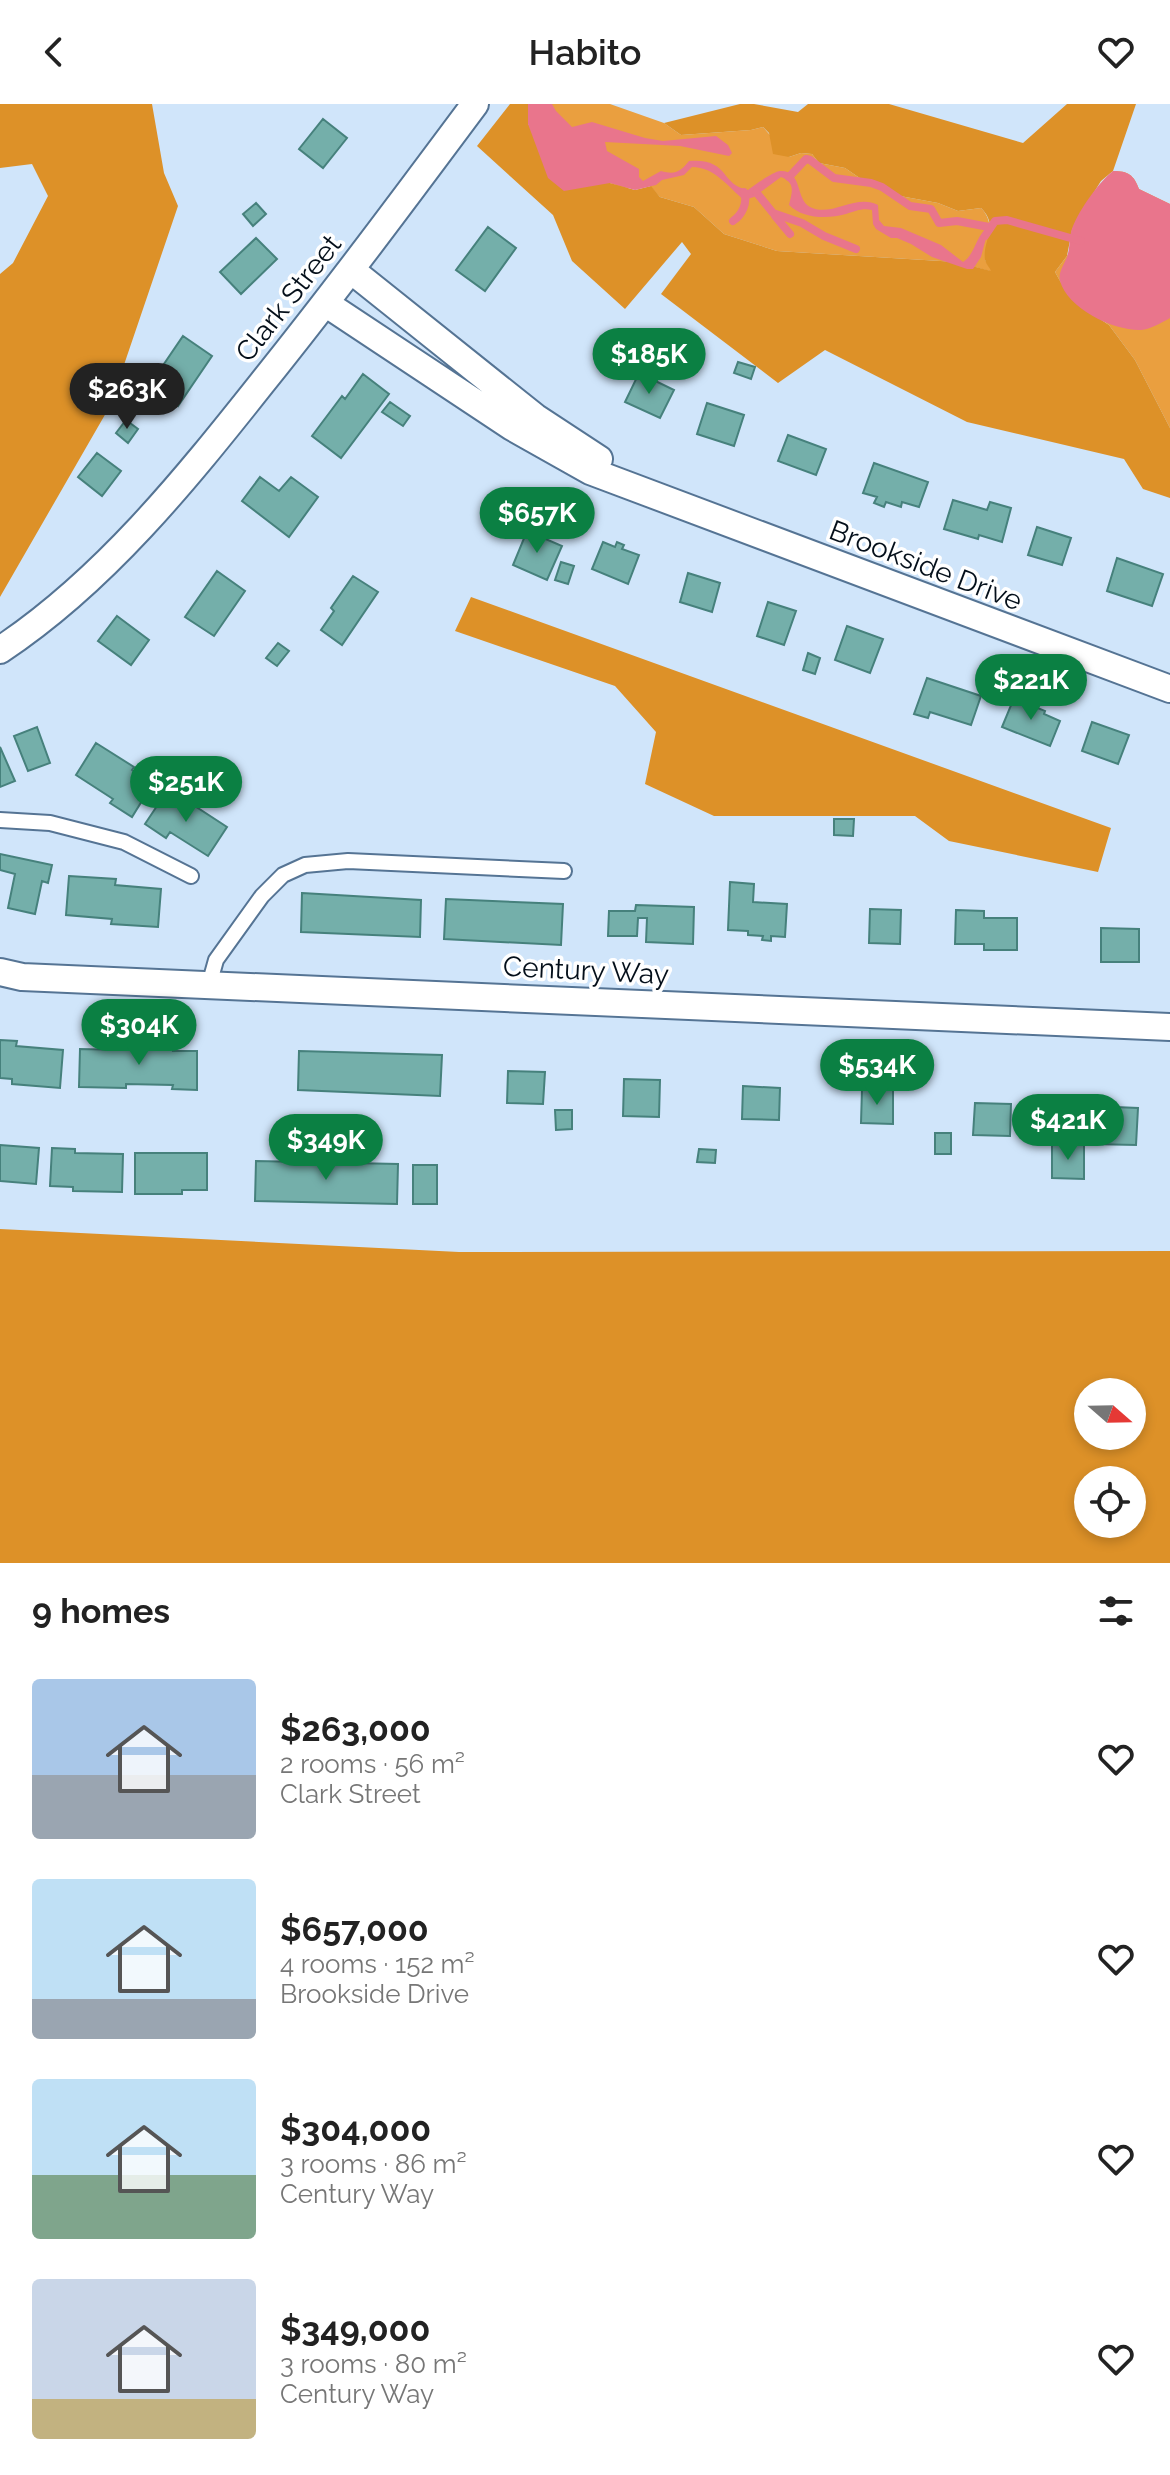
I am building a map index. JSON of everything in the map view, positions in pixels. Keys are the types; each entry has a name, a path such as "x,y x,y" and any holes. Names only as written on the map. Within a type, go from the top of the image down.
{"street":[{"name":"Clark Street","path":"0,650 60,605 131,537 229,425 351,270 475,104"},
{"name":"Brookside Drive","path":"351,270 535,417 660,498"},
{"name":"Brookside Drive","path":"325,303 541,445 598,475 1170,689"},
{"name":"Century Way","path":"0,972 22,977 1170,1027"}],"lane":[{"path":"0,820 50,823 124,842 191,876"},
{"path":"209,985 216,960 262,896 283,875 305,865 348,861 564,871"}],"shaded area":[{"path":"0,104 152,104 164,173 178,206 110,406 0,597 0,274 13,263 48,196 32,164 0,168"},
{"path":"510,104 528,104 528,124 610,183 635,190 651,186 660,197 694,207 724,234 777,251 957,262 991,271 985,260 989,221 981,208 958,211 938,203 900,196 864,181 845,168 819,163 812,154 801,153 789,157 773,154 769,133 763,127 681,135 664,123 740,104 798,112 808,104 889,104 1023,143 1067,104 1136,104 1113,171 1101,181 1076,221 1067,256 1055,272 1068,295 1109,325 1135,360 1170,428 1170,498 1143,489 1124,459 967,422 825,350 778,383 661,294 691,254 682,242 625,309 572,261 553,215 477,146"},
{"path":"528,104 610,104 664,123 681,135 763,127 789,157 801,153 812,154 819,163 845,168 864,181 900,196 938,203 958,211 981,208 990,226 985,260 993,272 957,262 777,251 724,234 694,207 660,197 650,186 624,188 610,183"},
{"path":"528,104 552,104 572,127 592,122 663,141 716,136 728,145 732,153 729,156 680,146 605,142 607,151 639,169 639,177 643,181 661,171 677,172 689,161 712,164 733,183 748,190 773,173 787,172 796,180 802,198 810,207 826,210 870,202 878,205 879,220 884,226 901,228 941,245 963,262 989,227 981,257 973,269 967,269 932,257 876,229 872,210 824,217 801,213 789,205 791,185 781,177 754,197 744,200 708,170 692,167 684,175 635,190 610,183 564,191 548,178 528,124"},
{"path":"1113,171 1130,175 1139,189 1170,204 1170,428 1135,360 1109,325 1068,295 1055,272 1067,256"},
{"path":"1113,171 1130,175 1139,189 1170,204 1170,318 1141,330 1118,327 1093,316 1072,301 1060,281 1074,225 1088,199"},
{"path":"471,597 1111,828 1098,872 949,841 915,816 714,816 645,784 656,732 615,686 455,631"},
{"path":"0,1229 459,1252 1170,1251 1170,1563 0,1563"}],"building":[{"path":"323,119 347,138 323,168 299,149"},
{"path":"256,203 266,214 253,226 243,214"},
{"path":"488,227 516,248 485,291 456,270"},
{"path":"256,238 277,259 241,294 220,272"},
{"path":"183,336 212,356 178,406 149,386"},
{"path":"738,362 755,367 751,379 734,373"},
{"path":"639,373 674,390 660,418 625,402"},
{"path":"363,374 389,394 341,458 312,436"},
{"path":"390,402 410,416 403,426 382,412"},
{"path":"707,403 744,415 734,446 697,434"},
{"path":"126,420 138,429 128,443 116,433"},
{"path":"788,435 826,449 816,475 778,461"},
{"path":"97,453 121,471 102,496 78,477"},
{"path":"874,463 928,482 919,507 902,502 901,507 886,502 884,507 874,503 877,497 863,493"},
{"path":"260,477 279,491 291,477 318,497 289,537 242,501"},
{"path":"953,500 987,510 990,502 1011,508 1002,542 944,529"},
{"path":"1037,527 1071,538 1062,565 1028,555"},
{"path":"527,531 562,546 547,580 513,565"},
{"path":"603,542 615,547 617,542 624,545 622,549 639,555 628,584 592,569"},
{"path":"1117,558 1163,574 1152,606 1107,591"},
{"path":"561,562 574,566 568,584 555,580"},
{"path":"217,571 245,591 214,636 185,617"},
{"path":"688,573 720,583 712,612 680,602"},
{"path":"353,576 378,592 342,645 321,630 334,611 331,608"},
{"path":"768,602 796,611 784,645 757,636"},
{"path":"117,616 149,640 131,665 98,641"},
{"path":"847,626 883,639 870,673 835,660"},
{"path":"278,643 289,651 277,666 266,658"},
{"path":"808,653 820,658 815,674 803,670"},
{"path":"927,678 981,696 971,725 930,712 928,718 914,714"},
{"path":"1014,698 1060,721 1050,746 1002,727"},
{"path":"1092,722 1129,735 1118,764 1082,751"},
{"path":"37,727 50,763 28,771 14,736"},
{"path":"96,743 153,783 132,817 110,803 113,799 76,775"},
{"path":"0,747 15,781 0,787"},
{"path":"165,794 184,806 187,801 227,827 208,856 170,832 166,838 145,824"},
{"path":"834,819 854,819 853,836 834,835"},
{"path":"0,854 52,865 48,883 42,881 35,914 8,908 15,874 0,870"},
{"path":"69,876 116,879 115,885 161,889 158,927 111,924 112,919 66,915"},
{"path":"730,882 754,884 753,902 787,904 785,937 771,936 771,941 762,940 763,936 748,935 748,931 728,930"},
{"path":"302,893 421,900 420,937 301,932"},
{"path":"446,899 563,904 561,945 444,939"},
{"path":"636,905 694,907 693,944 646,942 647,918 638,918 637,936 608,936 609,911 635,911"},
{"path":"870,909 901,910 900,944 869,943"},
{"path":"956,910 984,911 984,918 1017,918 1017,950 984,950 984,944 955,944"},
{"path":"1101,928 1139,929 1139,962 1101,962"},
{"path":"0,1040 17,1041 16,1046 63,1050 60,1088 12,1084 12,1079 0,1078"},
{"path":"126,1045 174,1046 173,1051 197,1051 197,1090 172,1089 173,1085 79,1087 80,1049 126,1050"},
{"path":"299,1051 442,1055 440,1096 298,1090"},
{"path":"508,1071 545,1072 543,1104 507,1103"},
{"path":"624,1079 660,1080 659,1117 623,1116"},
{"path":"743,1086 780,1088 779,1120 742,1119"},
{"path":"862,1089 893,1090 893,1124 861,1123"},
{"path":"975,1103 1011,1104 1010,1136 973,1135"},
{"path":"1091,1106 1138,1108 1136,1145 1090,1144"},
{"path":"555,1110 572,1110 572,1129 556,1130"},
{"path":"935,1133 951,1133 951,1154 935,1154"},
{"path":"0,1145 39,1148 36,1184 0,1181"},
{"path":"1052,1145 1084,1145 1084,1179 1052,1178"},
{"path":"52,1148 75,1149 75,1153 123,1154 122,1192 73,1191 73,1187 50,1186"},
{"path":"699,1149 716,1150 715,1163 697,1162"},
{"path":"135,1153 207,1153 207,1190 182,1190 182,1194 135,1194"},
{"path":"256,1161 398,1164 397,1204 255,1201"},
{"path":"413,1165 437,1165 437,1204 413,1204"}],"waterway":[{"path":"789,177 806,159 834,178 871,183 910,206 931,209 939,223 957,221 989,227"},
{"path":"733,221 743,208 744,192"},
{"path":"756,192 773,213 856,249"},
{"path":"775,216 790,234"},
{"path":"985,236 995,221 1007,220 1081,241"}]}
